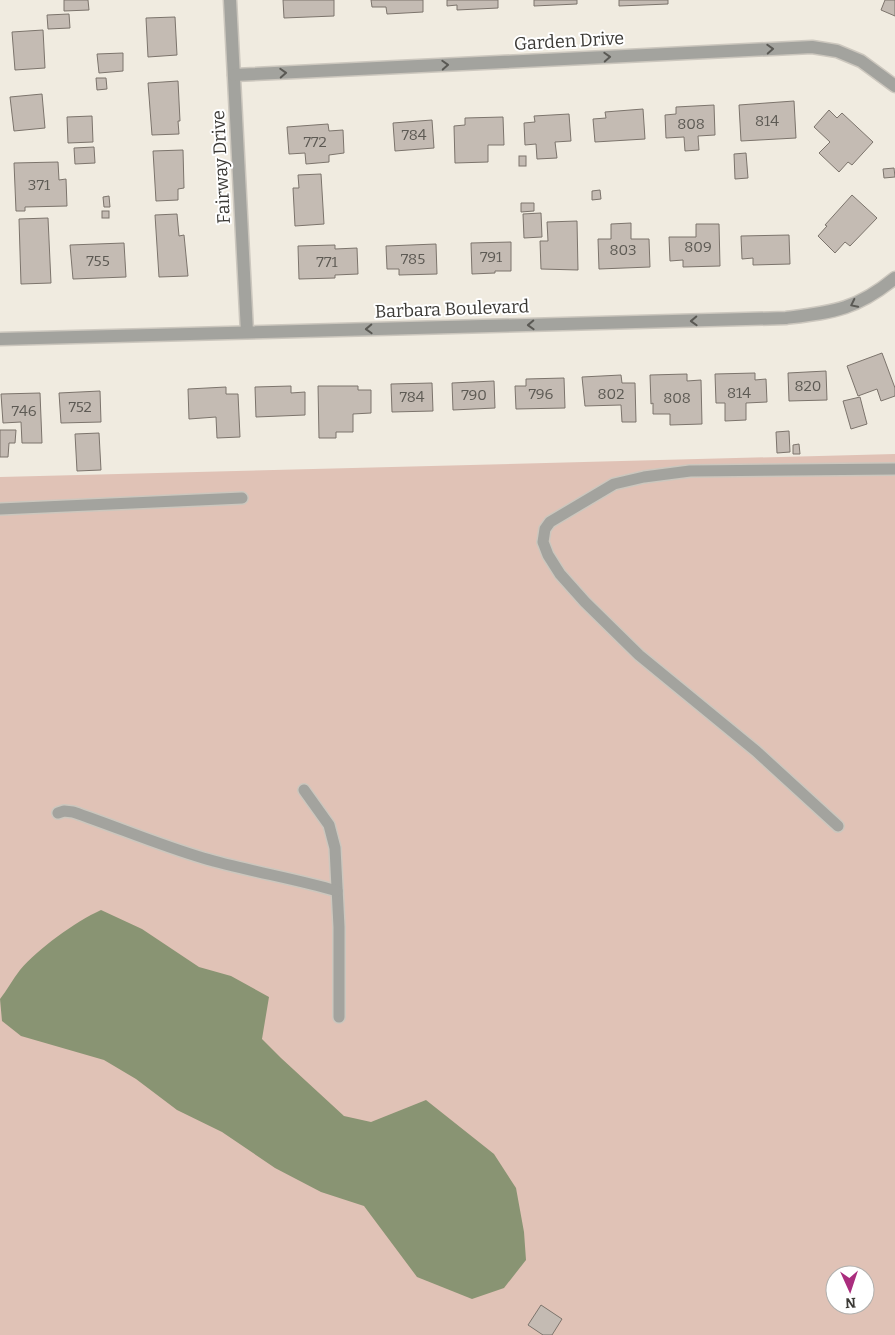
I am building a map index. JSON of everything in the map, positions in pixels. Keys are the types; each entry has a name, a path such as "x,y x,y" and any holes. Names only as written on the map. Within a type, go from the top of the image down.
{"street":[{"name":"Fairway Drive","path":"230,0 246,332"},
{"name":"Garden Drive","path":"234,75 812,47 837,51 861,61 895,86"},
{"name":"Barbara Boulevard","path":"0,339 786,318 830,313 851,306 881,289 895,278"}],"lane":[{"path":"838,826 756,751 640,655 585,602 560,574 548,556 543,542 545,529 550,522 614,484 644,477 690,471 895,469"},
{"path":"0,508 242,498"},
{"path":"304,790 329,825 335,848 339,1017"},
{"path":"58,813 64,810 73,812 171,848 302,880 337,891"}],"shaded area":[{"path":"895,454 895,1335 0,1335 0,477"},
{"path":"101,910 142,929 199,967 231,976 269,997 262,1039 344,1116 371,1122 426,1100 494,1154 516,1188 524,1232 526,1260 504,1288 472,1299 417,1277 364,1206 321,1192 275,1168 222,1132 177,1110 136,1079 104,1060 21,1036 2,1021 0,999 20,970 58,936"}],"building":[{"path":"64,0 88,0 89,10 64,11"},
{"path":"283,0 334,0 334,16 284,18"},
{"path":"371,0 423,0 423,12 387,14 386,7 372,7"},
{"path":"447,0 498,0 498,8 457,10 457,5 447,6"},
{"path":"534,0 577,0 577,4 534,6"},
{"path":"619,0 668,0 668,4 619,6"},
{"path":"885,0 895,0 895,16 881,10"},
{"path":"69,14 70,28 48,29 47,15"},
{"path":"175,17 177,55 148,57 146,18"},
{"path":"43,30 45,68 15,70 12,32"},
{"path":"123,53 123,71 99,73 97,54"},
{"path":"96,78 106,78 107,89 97,90"},
{"path":"178,81 179,134 152,135 148,83"},
{"path":"42,94 45,128 14,131 10,97"},
{"path":"794,101 796,138 741,141 739,105"},
{"path":"714,105 715,135 698,136 699,150 685,151 684,137 666,138 665,115 676,114 676,107"},
{"path":"643,109 645,139 595,142 593,119 606,118 605,112"},
{"path":"829,110 837,118 842,113 873,142 852,165 848,162 839,172 819,153 830,142 814,127"},
{"path":"569,114 571,141 555,142 557,158 537,159 536,144 525,145 524,123 535,122 534,116"},
{"path":"92,116 93,142 68,143 67,117"},
{"path":"503,117 504,145 488,145 488,162 455,163 454,126 465,125 465,118"},
{"path":"432,120 434,148 395,151 393,123"},
{"path":"328,124 329,131 343,130 344,153 329,155 329,162 306,164 305,153 289,154 287,127"},
{"path":"94,147 95,163 75,164 74,148"},
{"path":"183,150 184,188 178,189 178,200 156,201 153,151"},
{"path":"746,153 748,178 735,179 734,154"},
{"path":"519,156 526,156 526,166 519,166"},
{"path":"58,162 59,180 66,179 67,206 25,207 25,211 16,211 14,163"},
{"path":"894,168 895,177 884,178 883,169"},
{"path":"321,174 324,224 295,226 293,188 299,188 298,175"},
{"path":"600,190 601,199 592,200 592,191"},
{"path":"852,195 877,218 850,246 845,242 835,253 818,236 827,226 825,225"},
{"path":"109,196 110,207 104,207 103,197"},
{"path":"521,203 534,203 534,211 521,212"},
{"path":"102,211 109,211 109,218 102,218"},
{"path":"541,213 542,237 524,238 523,214"},
{"path":"177,214 179,236 184,235 188,276 159,277 155,215"},
{"path":"48,218 51,283 21,284 19,219"},
{"path":"577,221 578,270 541,269 540,241 548,241 547,222"},
{"path":"631,223 631,239 649,239 650,267 599,269 598,239 611,239 611,224"},
{"path":"696,224 719,224 720,266 683,267 683,260 670,261 669,237 696,237"},
{"path":"789,235 790,264 753,265 753,258 742,259 741,236"},
{"path":"511,242 511,271 472,274 471,243"},
{"path":"124,243 126,277 73,279 70,245"},
{"path":"436,244 437,274 399,275 399,269 387,269 386,246"},
{"path":"335,245 335,249 357,248 358,274 335,275 335,278 299,279 298,246"},
{"path":"882,353 895,388 895,396 881,401 877,389 858,396 847,366"},
{"path":"826,371 827,400 789,401 788,373"},
{"path":"755,373 755,380 766,379 767,402 746,403 746,420 725,421 725,403 716,403 715,374"},
{"path":"687,374 687,381 701,380 702,424 670,425 670,414 653,414 650,375"},
{"path":"621,375 622,383 635,383 636,422 622,422 621,405 585,406 582,377"},
{"path":"564,378 565,408 516,409 515,386 526,386 526,379"},
{"path":"494,381 495,408 453,410 452,383"},
{"path":"432,383 433,411 392,412 391,384"},
{"path":"291,386 291,393 305,392 305,415 256,417 255,387"},
{"path":"318,386 358,386 358,390 371,390 371,413 353,414 353,432 336,432 336,438 319,438"},
{"path":"226,387 226,394 238,394 240,437 217,438 216,417 189,419 188,389"},
{"path":"100,391 101,422 61,423 59,393"},
{"path":"40,393 42,443 22,443 21,422 3,423 1,394"},
{"path":"860,397 867,424 851,429 843,401"},
{"path":"0,430 16,430 15,443 9,443 8,457 0,457"},
{"path":"789,431 790,452 777,453 776,432"},
{"path":"99,433 101,470 77,471 75,434"},
{"path":"799,444 800,454 793,454 793,445"},
{"path":"541,1305 562,1319 552,1335 543,1335 528,1325"}]}
